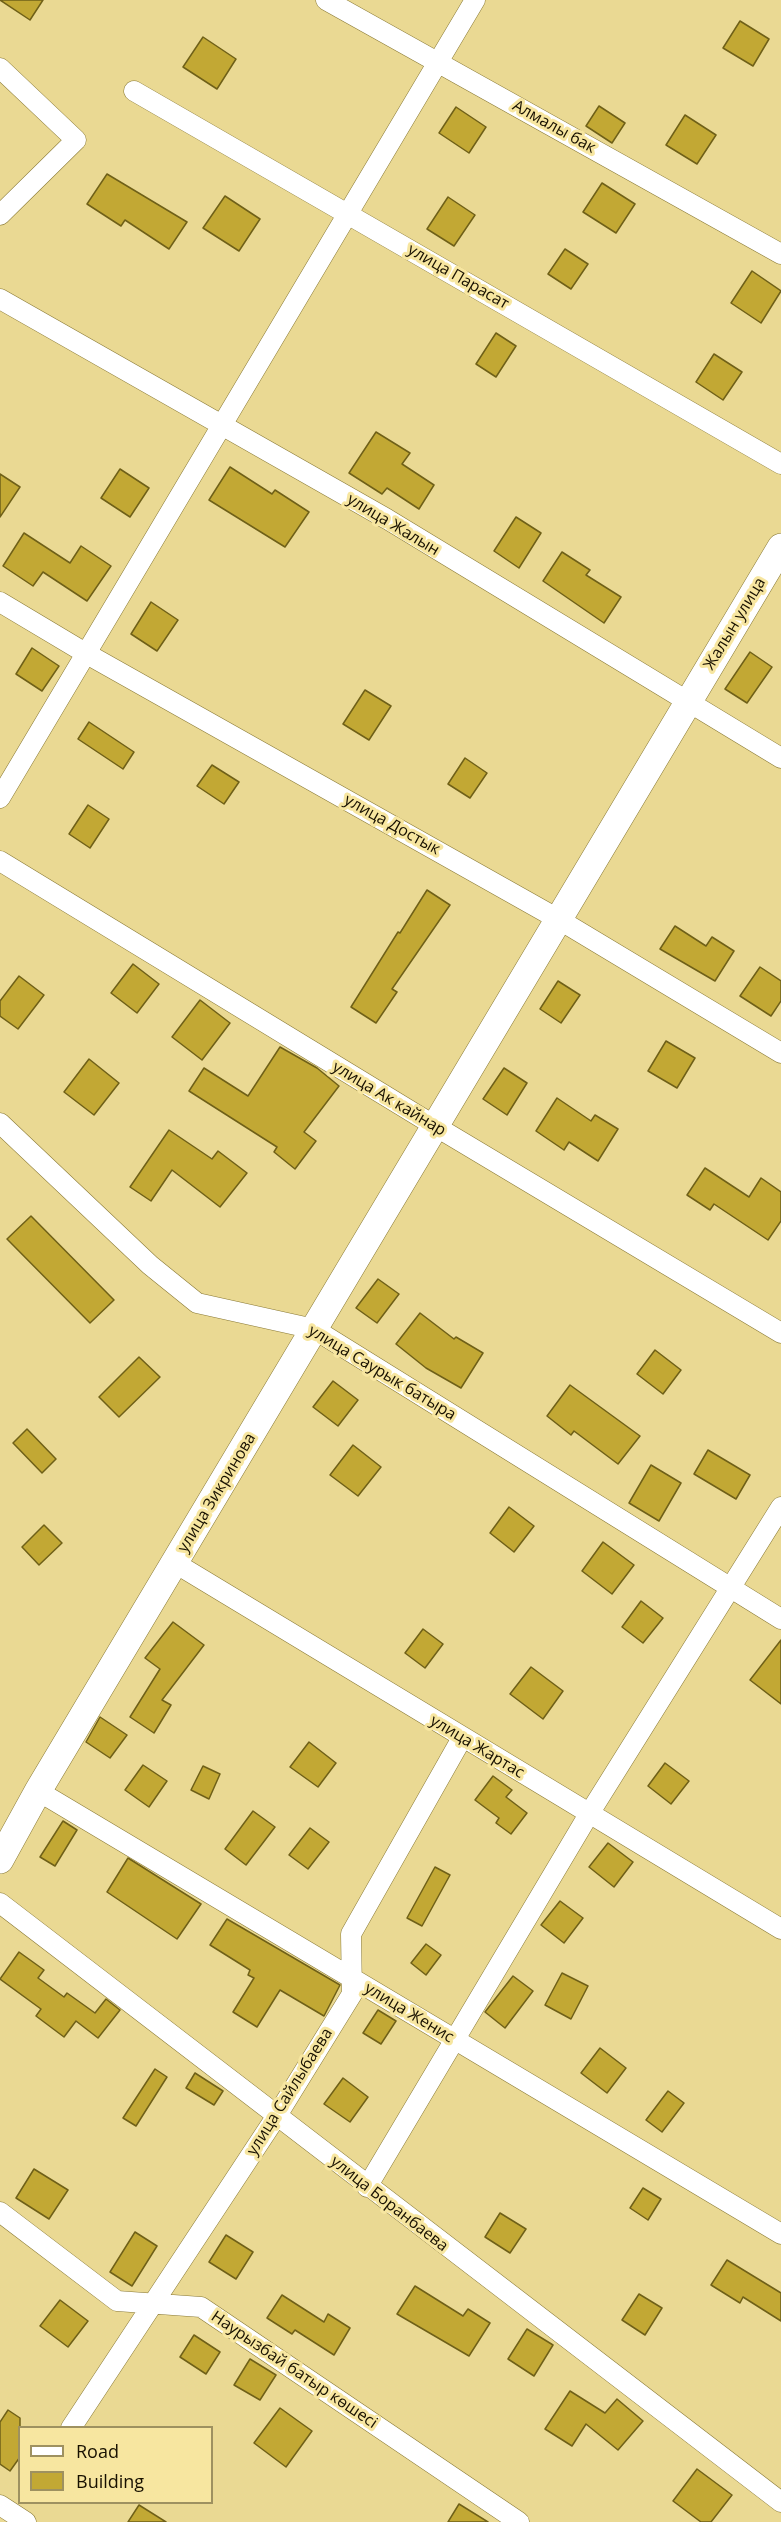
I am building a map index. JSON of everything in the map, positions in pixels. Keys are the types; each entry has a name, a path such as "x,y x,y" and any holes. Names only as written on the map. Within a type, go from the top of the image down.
{"street":[{"name":"Алмалы бак","path":"326,0 781,254"},
{"path":"0,798 475,0"},
{"path":"0,68 76,140 0,215"},
{"name":"улица Парасат","path":"134,91 781,464"},
{"name":"улица Жалын","path":"0,299 387,519 781,758"},
{"name":"Жалын улица","path":"558,918 781,547"},
{"name":"улица Достык","path":"0,602 87,654 558,918 781,1053"},
{"name":"улица Ак кайнар","path":"0,861 435,1126 781,1333"},
{"name":"улица Зикринова","path":"0,1860 38,1791 558,918"},
{"name":"улица Саурык батыра","path":"0,1123 150,1265 197,1303 314,1329 781,1619"},
{"path":"368,2187 589,1814 781,1507"},
{"name":"улица Жартас","path":"175,1563 781,1929"},
{"name":"улица Сайлыбаева","path":"72,2426 276,2117 352,1994 351,1934 462,1738"},
{"name":"улица Женис","path":"38,1791 781,2234"},
{"name":"улица Боранбаева","path":"0,1903 276,2117 781,2502"},
{"name":"Наурызбай батыр көшесі","path":"0,2212 117,2301 201,2307 519,2522"}],"building":[{"path":"0,0 43,0 30,20"},
{"path":"740,21 769,39 753,66 723,48"},
{"path":"203,37 236,59 217,89 183,67"},
{"path":"599,106 625,123 612,143 586,126"},
{"path":"456,107 486,127 469,153 439,133"},
{"path":"685,115 716,135 697,164 666,145"},
{"path":"107,174 187,222 169,249 125,220 121,226 87,204"},
{"path":"602,183 635,204 616,233 583,212"},
{"path":"225,196 260,219 239,251 203,228"},
{"path":"448,197 475,215 454,246 427,229"},
{"path":"565,249 588,264 571,289 548,274"},
{"path":"752,271 781,291 761,323 731,303"},
{"path":"496,333 516,346 496,377 476,364"},
{"path":"714,354 742,372 723,400 696,382"},
{"path":"376,432 410,453 402,464 434,485 419,509 387,488 382,494 349,473"},
{"path":"230,467 272,494 275,490 309,512 285,547 209,500"},
{"path":"120,469 149,488 130,517 101,498"},
{"path":"0,474 20,487 0,517"},
{"path":"516,517 541,533 519,568 494,551"},
{"path":"24,533 70,563 81,546 111,566 87,601 43,572 33,586 3,566"},
{"path":"562,552 590,570 586,575 621,597 604,623 543,581"},
{"path":"151,602 178,620 157,651 131,634"},
{"path":"32,648 59,666 42,691 16,674"},
{"path":"750,652 772,667 747,703 725,689"},
{"path":"365,690 391,706 369,740 343,724"},
{"path":"89,722 134,752 123,769 78,739"},
{"path":"465,758 487,773 470,798 448,784"},
{"path":"212,765 239,782 224,804 197,786"},
{"path":"88,805 109,819 90,848 69,834"},
{"path":"427,890 450,905 392,989 397,992 376,1023 351,1007"},
{"path":"675,926 706,946 712,937 734,951 715,981 660,949"},
{"path":"133,964 159,984 137,1013 111,993"},
{"path":"760,967 781,981 781,1001 771,1016 740,996"},
{"path":"19,976 44,995 18,1029 0,1016 0,1001"},
{"path":"558,981 580,995 561,1023 540,1009"},
{"path":"200,1000 230,1023 202,1060 172,1037"},
{"path":"666,1041 695,1058 677,1088 648,1071"},
{"path":"280,1047 317,1068 339,1086 304,1132 316,1141 295,1169 274,1152 277,1147 189,1091 204,1068 248,1096"},
{"path":"89,1059 119,1083 94,1115 64,1092"},
{"path":"504,1068 527,1083 507,1115 483,1099"},
{"path":"557,1098 591,1121 595,1115 618,1129 598,1161 569,1142 564,1150 536,1131"},
{"path":"169,1130 212,1159 218,1151 247,1173 220,1207 172,1170 151,1201 130,1187"},
{"path":"705,1168 749,1197 761,1178 781,1192 781,1221 768,1240 714,1204 710,1210 687,1195"},
{"path":"31,1216 114,1300 90,1323 7,1239"},
{"path":"378,1279 399,1294 377,1323 356,1308"},
{"path":"420,1313 454,1339 456,1337 483,1353 461,1388 426,1368 396,1344"},
{"path":"655,1350 681,1370 663,1394 637,1374"},
{"path":"139,1357 160,1377 119,1417 99,1397"},
{"path":"333,1381 358,1400 338,1426 313,1407"},
{"path":"570,1385 640,1436 618,1464 574,1431 571,1435 547,1416"},
{"path":"27,1429 56,1459 42,1473 13,1443"},
{"path":"353,1445 381,1467 358,1496 330,1475"},
{"path":"708,1450 750,1475 736,1499 694,1474"},
{"path":"651,1465 681,1483 659,1521 629,1503"},
{"path":"509,1507 534,1526 514,1552 490,1533"},
{"path":"44,1525 62,1543 39,1565 22,1547"},
{"path":"603,1542 634,1565 612,1594 582,1571"},
{"path":"641,1601 663,1618 643,1643 622,1627"},
{"path":"173,1622 204,1645 162,1700 171,1705 154,1733 130,1717 160,1669 145,1658"},
{"path":"423,1629 443,1644 425,1668 405,1653"},
{"path":"781,1640 781,1704 750,1680"},
{"path":"531,1667 563,1691 543,1719 510,1694"},
{"path":"100,1717 127,1735 110,1758 86,1742"},
{"path":"309,1742 336,1763 318,1787 290,1767"},
{"path":"665,1763 689,1781 671,1804 648,1786"},
{"path":"143,1765 167,1781 149,1807 125,1790"},
{"path":"203,1766 220,1774 209,1799 191,1790"},
{"path":"493,1776 512,1790 506,1797 527,1813 511,1834 496,1823 499,1818 475,1800"},
{"path":"253,1811 275,1827 246,1865 225,1849"},
{"path":"63,1821 77,1830 55,1866 40,1857"},
{"path":"310,1828 329,1842 308,1869 289,1855"},
{"path":"608,1843 633,1862 614,1887 589,1867"},
{"path":"128,1858 201,1904 177,1939 107,1892"},
{"path":"435,1867 450,1875 422,1926 407,1918"},
{"path":"560,1901 583,1918 564,1943 541,1925"},
{"path":"227,1919 340,1985 324,2016 280,1990 257,2027 233,2012 254,1978 248,1975 250,1970 210,1945"},
{"path":"426,1944 441,1955 426,1975 411,1963"},
{"path":"19,1952 44,1970 38,1978 64,1997 67,1993 95,2013 106,1999 120,2010 98,2038 76,2021 64,2037 36,2016 41,2009 0,1979"},
{"path":"562,1973 588,1986 571,2019 545,2005"},
{"path":"513,1976 533,1991 505,2028 485,2012"},
{"path":"378,2010 396,2021 381,2044 363,2033"},
{"path":"600,2048 626,2068 607,2093 581,2073"},
{"path":"155,2069 167,2077 136,2126 123,2118"},
{"path":"195,2073 223,2091 214,2105 186,2088"},
{"path":"343,2078 368,2097 350,2122 324,2104"},
{"path":"668,2091 684,2103 662,2132 646,2120"},
{"path":"34,2169 68,2190 49,2219 16,2198"},
{"path":"643,2188 661,2199 648,2220 630,2208"},
{"path":"500,2213 526,2229 510,2253 485,2237"},
{"path":"135,2232 157,2246 132,2286 110,2272"},
{"path":"226,2235 253,2252 236,2279 209,2262"},
{"path":"727,2260 781,2293 781,2321 743,2297 740,2303 711,2285"},
{"path":"415,2286 463,2316 468,2309 490,2323 469,2356 397,2314"},
{"path":"639,2294 662,2308 645,2335 622,2320"},
{"path":"282,2295 324,2322 328,2314 350,2328 334,2355 295,2330 292,2334 267,2318"},
{"path":"60,2300 88,2321 68,2347 40,2326"},
{"path":"527,2329 553,2345 534,2376 508,2359"},
{"path":"194,2335 220,2352 206,2374 180,2357"},
{"path":"250,2359 276,2375 260,2400 234,2385"},
{"path":"570,2391 605,2413 617,2399 643,2421 618,2450 586,2424 572,2446 545,2429"},
{"path":"280,2408 312,2431 286,2467 254,2443"},
{"path":"8,2410 20,2418 18,2460 10,2471 0,2464 0,2422"},
{"path":"697,2469 732,2495 711,2522 701,2522 673,2501"},
{"path":"459,2504 488,2522 448,2522"},
{"path":"139,2505 166,2522 128,2522"}]}
